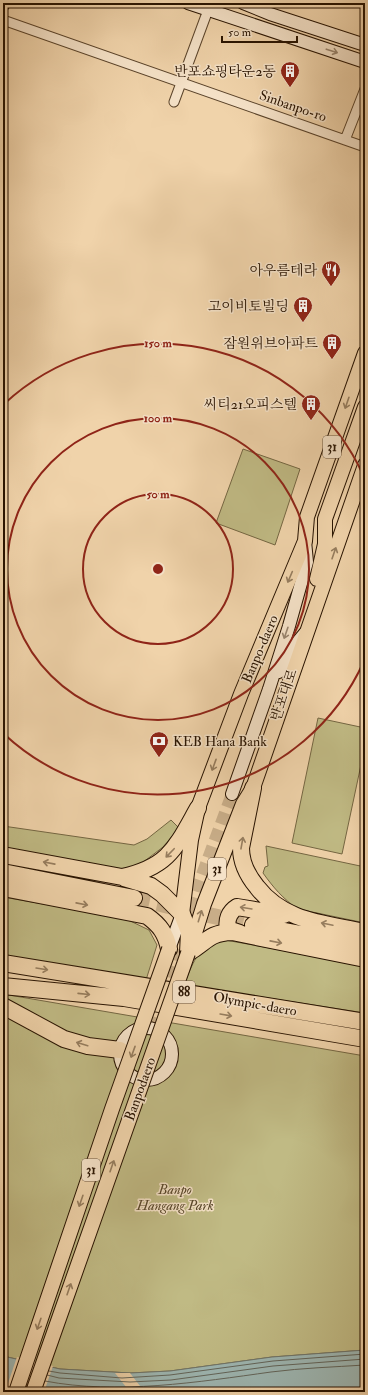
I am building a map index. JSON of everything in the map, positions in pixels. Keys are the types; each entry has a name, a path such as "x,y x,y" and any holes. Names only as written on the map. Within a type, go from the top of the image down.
{"highway":[{"path":"252,788 241,848 244,865 252,882 266,899 282,911 298,918"},
{"path":"122,877 141,873 153,867 165,858 182,839 198,808"},
{"path":"3,855 122,877 142,883 162,894 182,914 189,932 188,953"},
{"path":"3,872 134,898"},
{"path":"139,914 150,909 152,901 151,893 142,883"},
{"path":"3,888 147,916 159,925 167,938 169,949"},
{"path":"365,932 237,907 232,910 227,924 228,929 249,930 365,946"},
{"path":"188,953 200,946 211,935 249,930 365,960"},
{"name":"Olympic-daero","path":"3,963 365,1022"},
{"path":"3,986 124,998 247,1002"},
{"path":"124,998 365,1039"},
{"path":"3,1006 64,1039 88,1046 120,1050"},
{"path":"326,1016 365,1026"}],"main road":[{"name":"Banpo-daero","path":"182,914 191,840 198,808 241,694 305,541 308,516 365,353"},
{"name":"31","path":"305,541 324,520 365,407"},
{"name":"31","path":"317,603 365,465"},
{"name":"31","path":"317,603 316,586 325,544 324,520"},
{"name":"반포대로","path":"252,788 317,603"},
{"name":"Banpodaero","path":"33,1392 204,904 243,804 252,788"},
{"name":"Banpodaero","path":"16,1392 112,1109 169,949"}],"street":[{"path":"188,3 365,62"},
{"path":"243,3 270,14 365,45"},
{"path":"174,102 208,10"},
{"name":"Sinbanpo-ro","path":"3,20 346,140"},
{"path":"365,89 346,140 365,147"},
{"path":"269,689 306,562 305,541"},
{"path":"269,689 295,645 307,631"},
{"name":"Banpo-daero","path":"232,794 269,689"},
{"name":"Banpo-daero","path":"169,949 182,914"},
{"path":"146,1028 160,1033 170,1045 172,1053 170,1063 164,1072 156,1078 141,1080 132,1076 127,1071 120,1058 120,1050 126,1037 132,1032 146,1028"}],"green space":[{"path":"243,449 300,469 275,545 216,523"},
{"path":"318,718 365,728 365,746 342,854 292,843"},
{"path":"171,820 179,828 163,847 142,863 121,873 3,852 3,826 134,845 147,839"},
{"path":"266,846 365,867 365,923 298,909 279,892 263,873 265,867 268,866"},
{"path":"3,897 124,918 149,930 157,945 146,980 3,955"},
{"path":"225,940 365,965 365,1013 184,985 198,954 202,949 212,942"},
{"name":"Banpo Hangang Park","path":"3,994 365,1056 365,1350 272,1357 170,1371 130,1373 60,1369 3,1356"}],"water":[{"path":"365,1350 365,1392 3,1392 3,1356 60,1369 130,1373 170,1371 272,1357"}],"pier":[{"path":"17,1357 53,1366 44,1392 5,1392"},
{"path":"115,1373 130,1373 140,1386 150,1392 130,1392"}],"tunnel":[{"path":"153,1029 197,888 232,794"},
{"path":"134,898 253,925"}],"place":[{"name":"반포쇼핑타운2동","path":"290,88"},
{"name":"아우름테라","path":"331,287"},
{"name":"고이비토빌딩","path":"303,323"},
{"name":"잠원위브아파트","path":"332,360"},
{"name":"씨티21오피스텔","path":"311,421"},
{"name":"KEB Hana Bank","path":"159,758"}]}
